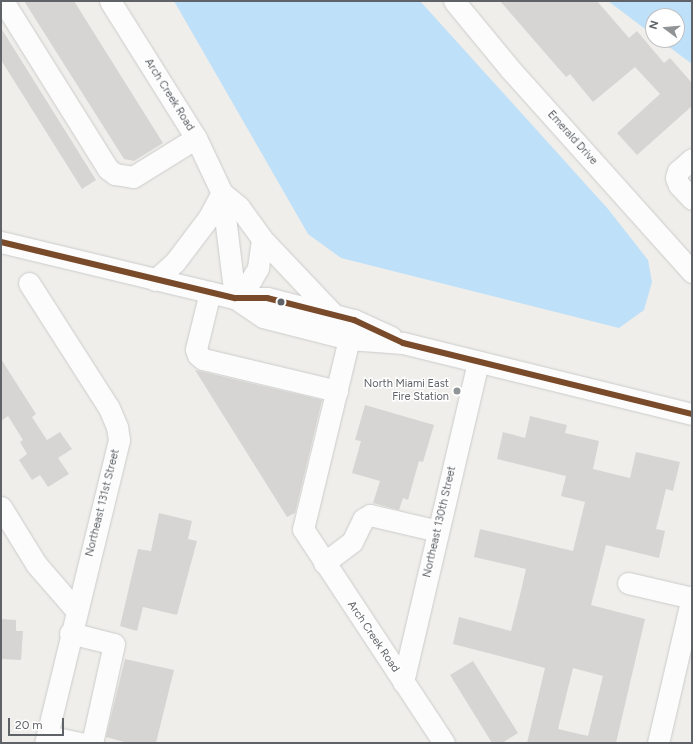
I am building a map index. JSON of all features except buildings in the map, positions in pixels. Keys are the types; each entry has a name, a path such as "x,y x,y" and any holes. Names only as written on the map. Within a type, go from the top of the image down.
{"street":[{"path":"3,1 108,169 115,174 133,177 196,138"},
{"name":"Arch Creek Road","path":"110,1 196,138 222,193 234,298"},
{"name":"Emerald Drive","path":"454,1 510,69 692,272"},
{"path":"692,159 678,171 676,178 679,185 692,200"},
{"path":"155,280 175,262 209,217 222,193"},
{"name":"Arch Creek Road","path":"222,193 239,207 262,239 334,315"},
{"path":"234,298 251,280 258,268 262,239"},
{"path":"1,242 234,298 267,298 354,320 403,343"},
{"name":"Northeast 131st Street","path":"29,283 109,408 117,427 119,440 70,633 46,739"},
{"path":"210,292 196,348 198,355 203,359 337,390 350,339"},
{"path":"234,298 262,317 350,339 403,343 692,414"},
{"name":"Northeast 130th Street","path":"403,682 478,362"},
{"name":"Arch Creek Road","path":"337,390 304,529 324,563 444,743"},
{"path":"1,507 36,564 76,610"},
{"path":"324,563 352,542 363,519 370,515 438,531"},
{"path":"628,583 692,598 658,743"},
{"path":"70,633 114,644 92,743"},
{"path":"46,739 81,743"}],"water":[{"path":"174,1 420,1 608,209 648,260 652,282 644,310 619,328 341,258 308,234"},
{"path":"608,1 692,1 692,64 671,48 685,48 685,8 645,8 645,29"}],"transit line":[{"path":"1,242 235,298 267,298 354,320 403,343 692,414"}],"place":[{"name":"North Miami East Fire Station","path":"457,391"}]}
